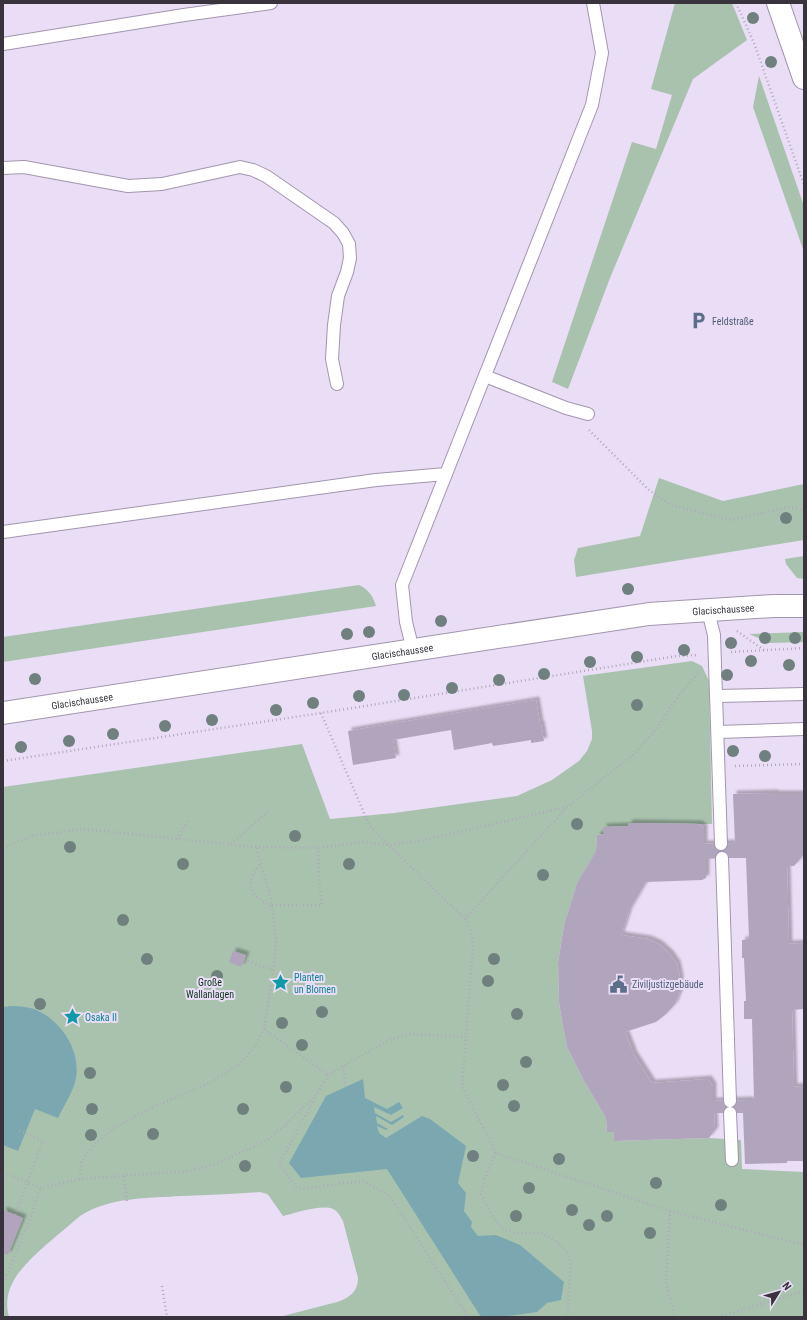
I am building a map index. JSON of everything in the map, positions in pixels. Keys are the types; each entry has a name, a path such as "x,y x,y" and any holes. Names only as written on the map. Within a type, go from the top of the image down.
{"street":[{"path":"778,3 804,78"},
{"name":"Glacischaussee","path":"3,713 649,614 773,606 804,606"}],"lane":[{"path":"182,3 184,15"},
{"path":"3,44 184,15 271,3"},
{"path":"413,650 406,622 402,585 592,104 602,53 593,3"},
{"path":"3,168 24,167 128,186 162,184 240,167 253,170 266,176 334,223 343,233 349,244 350,258 347,272 338,296 334,326 332,359 336,384"},
{"path":"485,376 566,408 588,414"},
{"path":"3,532 376,480 446,474"},
{"path":"708,611 714,635 721,844"},
{"path":"717,696 804,694"},
{"path":"718,732 804,729"},
{"path":"722,858 730,1101"},
{"path":"730,1113 732,1160"}],"path":[{"path":"736,3 754,43 804,185"},
{"path":"566,408 650,490 672,505 731,520 788,507 804,510"},
{"path":"3,761 321,713 662,659 715,653 804,648"},
{"path":"465,920 567,807 613,771 641,746 657,728 676,699 715,653"},
{"path":"321,713 370,827 465,920 471,931 473,943 462,1086 496,1153 670,1211 804,1245"},
{"path":"719,766 804,764"},
{"path":"3,848 31,836 83,829 256,847 318,848 363,842 389,845 419,841 567,807"},
{"path":"230,844 270,810"},
{"path":"177,839 189,819"},
{"path":"80,1179 81,1163 92,1144 140,1113 211,1082 233,1069 254,1048 264,1029 274,970 276,941 272,906 256,847"},
{"path":"303,905 322,905 318,848"},
{"path":"260,865 250,879 250,886 256,897 264,903 272,906 297,905"},
{"path":"244,960 274,970"},
{"path":"264,1029 328,1075"},
{"path":"466,1037 409,1034 389,1040 328,1075 279,1164 298,1189 363,1181 390,1196 468,1317"},
{"path":"343,1066 346,1087"},
{"path":"3,1172 42,1188 80,1179 189,1171 218,1163 266,1141 317,1094"},
{"path":"15,1214 43,1141 18,1130"},
{"path":"496,1153 485,1176 480,1195 501,1228 516,1233 538,1233 548,1236 566,1250 570,1258 571,1267 568,1291 569,1306 566,1317"},
{"path":"124,1176 127,1201"},
{"path":"3,1283 30,1220 38,1194 42,1188"},
{"path":"670,1211 666,1284 675,1317"},
{"path":"162,1286 167,1317"},
{"path":"718,1317 804,1291"}],"green space":[{"path":"675,3 732,3 747,40 693,79 610,278 568,389 552,382 632,142 656,149 672,95 651,89"},
{"path":"759,76 804,206 804,252 753,107"},
{"path":"659,478 723,501 804,484 804,540 576,577 574,560 578,548 640,536"},
{"path":"804,556 804,579 797,578 786,564 785,559"},
{"path":"359,585 370,593 376,606 3,662 3,637"},
{"path":"804,632 804,642 770,643 749,634"},
{"name":"Planten un Blomen","path":"692,661 702,666 709,681 712,824 629,823 628,826 604,827 604,834 597,835 596,851 577,883 564,925 558,963 559,1002 562,1021 567,1047 584,1081 606,1118 607,1132 614,1132 614,1141 709,1138 741,1140 742,1169 804,1172 804,1317 279,1317 345,1299 355,1291 358,1278 343,1221 336,1211 333,1209 322,1208 283,1216 269,1196 260,1192 143,1198 116,1202 91,1210 76,1219 23,1267 8,1295 7,1305 9,1317 3,1317 3,787 302,744 330,819 394,813 517,796 552,780 579,761 587,751 592,739 592,731 583,676"}],"shaded area":[{"path":"12,1006 34,1009 52,1020 67,1037 72,1046 77,1067 73,1089 58,1118 35,1109 18,1151 3,1145 3,1007"},
{"path":"363,1079 365,1098 387,1109 399,1102 403,1108 391,1115 374,1107 375,1113 391,1122 403,1115 404,1117 392,1125 376,1116 377,1123 388,1129 386,1130 377,1126 379,1133 386,1138 422,1116 430,1119 466,1146 458,1183 466,1193 464,1211 472,1222 471,1227 478,1236 496,1235 520,1245 564,1282 561,1300 547,1303 537,1312 507,1317 481,1317 387,1169 301,1178 289,1163 326,1096"}],"building":[{"path":"536,700 544,741 531,743 531,740 493,746 492,743 454,750 451,730 393,740 396,758 353,765 348,731"},
{"name":"Ziviljustizgebäude","path":"733,794 804,794 804,852 801,852 801,858 794,866 787,866 789,944 804,943 804,1009 792,1010 794,1087 802,1086 804,1088 804,1161 745,1164 743,1113 714,1113 715,1130 709,1138 614,1141 614,1132 607,1132 606,1118 584,1081 567,1047 559,1002 558,963 564,925 577,883 596,851 597,835 604,834 603,827 628,826 629,823 699,824 704,828 704,844 735,843","holes":["746,858 749,939 742,940 746,1001 744,1001 744,1019 752,1019 754,1100 713,1101 713,1086 708,1079 652,1083 634,1055 625,1032 656,1022 666,1014 675,1004 680,991 680,978 677,964 670,954 659,944 648,939 621,935 629,911 646,882 702,880 706,878 706,859"]},
{"path":"233,951 246,955 241,967 229,962"},
{"path":"3,1210 23,1218 8,1255 3,1253"}],"place":[{"name":"Feldstraße","path":"699,321"},
{"name":"Planten un Blomen","path":"281,983"},
{"name":"Ziviljustizgebäude","path":"619,984"},
{"name":"Osaka II","path":"72,1017"}],"park label":[{"name":"Große Wallanlagen","path":"210,988"}]}
